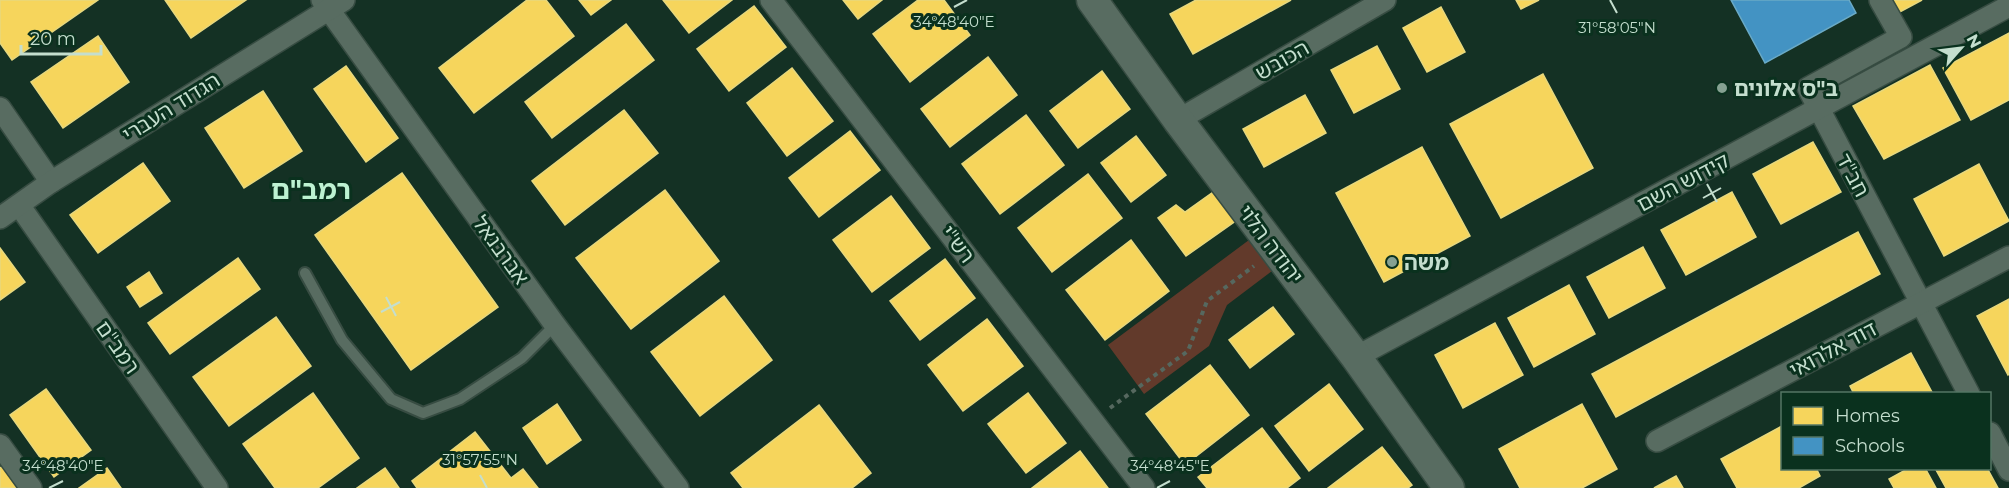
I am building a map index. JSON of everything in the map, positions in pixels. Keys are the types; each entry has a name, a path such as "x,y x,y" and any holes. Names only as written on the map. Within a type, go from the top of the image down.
{"street":[{"name":"רש\"י","path":"771,0 1144,488"},
{"name":"יהודה הלוי","path":"1092,0 1178,120 1356,357 1449,488"},
{"name":"הכובש","path":"1178,120 1385,0"},
{"name":"חב\"ד","path":"1880,0 1901,37 1808,88 1968,392"},
{"name":"הגדוד העברי","path":"0,218 51,182 332,3"},
{"name":"אברבנאל","path":"332,3 555,325 678,488"},
{"name":"קידוש השם","path":"1356,357 2009,6"},
{"path":"0,108 51,182"},
{"name":"רמב\"ם","path":"19,205 217,488"},
{"name":"דוד אלרואי","path":"1657,441 2009,257"},
{"path":"1991,437 2009,470"},
{"path":"0,445 31,488"}],"lane":[{"path":"304,273 342,340 391,399 423,413 460,399 522,358 555,325"}],"path":[{"path":"1093,421 1188,351 1207,301 1275,249"}],"shaded area":[{"path":"1253,237 1276,268 1227,305 1209,346 1144,394 1108,345"}],"building: Homes":[{"path":"0,0 98,0 12,60 0,43"},
{"path":"165,0 246,0 191,38"},
{"path":"527,0 546,0 574,36 474,113 439,68"},
{"path":"579,0 611,0 591,15"},
{"path":"663,0 732,0 689,33"},
{"path":"843,0 882,0 858,19"},
{"path":"918,0 944,0 970,35 910,82 873,34"},
{"path":"1196,0 1291,0 1193,54 1170,14"},
{"path":"1516,0 1539,0 1521,9"},
{"path":"1888,0 1922,0 1896,14"},
{"path":"754,6 786,47 729,91 697,49"},
{"path":"1441,7 1465,52 1427,72 1403,28"},
{"path":"626,24 654,60 552,138 525,102"},
{"path":"2009,33 2009,100 1971,120 1943,68"},
{"path":"98,36 129,82 63,128 31,82"},
{"path":"1377,46 1400,89 1354,113 1331,70"},
{"path":"988,57 1017,95 950,147 921,109"},
{"path":"1930,65 1960,120 1884,159 1853,106"},
{"path":"346,66 398,138 366,162 314,89"},
{"path":"792,68 833,121 787,156 747,103"},
{"path":"1102,71 1130,109 1078,148 1050,111"},
{"path":"1543,74 1593,168 1501,218 1450,124"},
{"path":"263,91 302,151 244,188 205,128"},
{"path":"1305,95 1326,133 1264,167 1243,129"},
{"path":"624,110 658,153 565,225 532,181"},
{"path":"1026,115 1064,165 1000,214 962,164"},
{"path":"850,131 880,170 819,217 789,178"},
{"path":"1136,136 1166,175 1131,202 1101,163"},
{"path":"1813,142 1841,192 1781,224 1753,174"},
{"path":"1422,147 1470,236 1384,282 1336,193"},
{"path":"143,163 170,201 98,253 70,215"},
{"path":"1979,164 2009,221 1944,256 1914,199"},
{"path":"402,173 498,307 411,370 315,235"},
{"path":"1088,174 1122,218 1052,272 1018,228"},
{"path":"665,190 719,261 631,329 576,258"},
{"path":"1216,190 1237,220 1186,256 1158,218 1176,205 1185,212"},
{"path":"1732,192 1756,237 1686,275 1661,230"},
{"path":"891,196 930,248 872,292 833,240"},
{"path":"1858,232 1880,274 1616,417 1592,374"},
{"path":"1131,240 1169,291 1105,340 1066,290"},
{"path":"1643,247 1665,288 1609,318 1587,277"},
{"path":"0,248 25,282 0,300"},
{"path":"238,258 260,289 170,354 148,323"},
{"path":"945,259 975,298 920,340 890,301"},
{"path":"149,272 162,293 140,307 127,287"},
{"path":"1569,285 1595,334 1534,367 1508,318"},
{"path":"724,296 772,360 700,416 651,352"},
{"path":"2009,299 2009,374 2008,375 1977,316"},
{"path":"1273,307 1294,334 1250,368 1229,340"},
{"path":"276,317 311,366 229,426 193,377"},
{"path":"987,319 1023,366 963,411 928,365"},
{"path":"1495,323 1523,375 1463,408 1435,355"},
{"path":"1911,353 1932,392 1853,392 1850,386"},
{"path":"1210,365 1249,415 1185,465 1146,414"},
{"path":"1329,384 1363,429 1309,471 1275,426"},
{"path":"46,389 91,450 54,477 10,415"},
{"path":"313,393 359,458 318,488 275,488 243,444"},
{"path":"1028,393 1066,443 1026,473 988,424"},
{"path":"557,404 581,440 547,464 523,428"},
{"path":"1582,404 1617,469 1582,488 1520,488 1499,449"},
{"path":"819,405 871,473 852,488 743,488 731,473"},
{"path":"1781,427 1781,470 1817,470 1820,476 1799,488 1737,488 1721,459"},
{"path":"1262,428 1300,478 1287,488 1207,488 1198,477"},
{"path":"475,432 511,478 523,469 538,488 417,488 412,481"},
{"path":"1382,447 1412,485 1408,488 1328,488"},
{"path":"1080,451 1108,488 1032,488"},
{"path":"7,463 25,488 0,488 0,468"},
{"path":"107,468 121,488 79,488"},
{"path":"385,468 399,488 357,488"},
{"path":"1905,470 1926,470 1936,488 1894,488 1889,479"},
{"path":"1936,470 1988,470 1998,488 1946,488"},
{"path":"1676,476 1683,488 1654,488"}],"building: Schools":[{"path":"1731,0 1849,0 1856,13 1765,63"}],"place":[{"name":"ב\"ס אלונים","path":"1722,88"},
{"name":"משה","path":"1392,262"}],"district":[{"name":"רמב\"ם","path":"311,189"}]}
